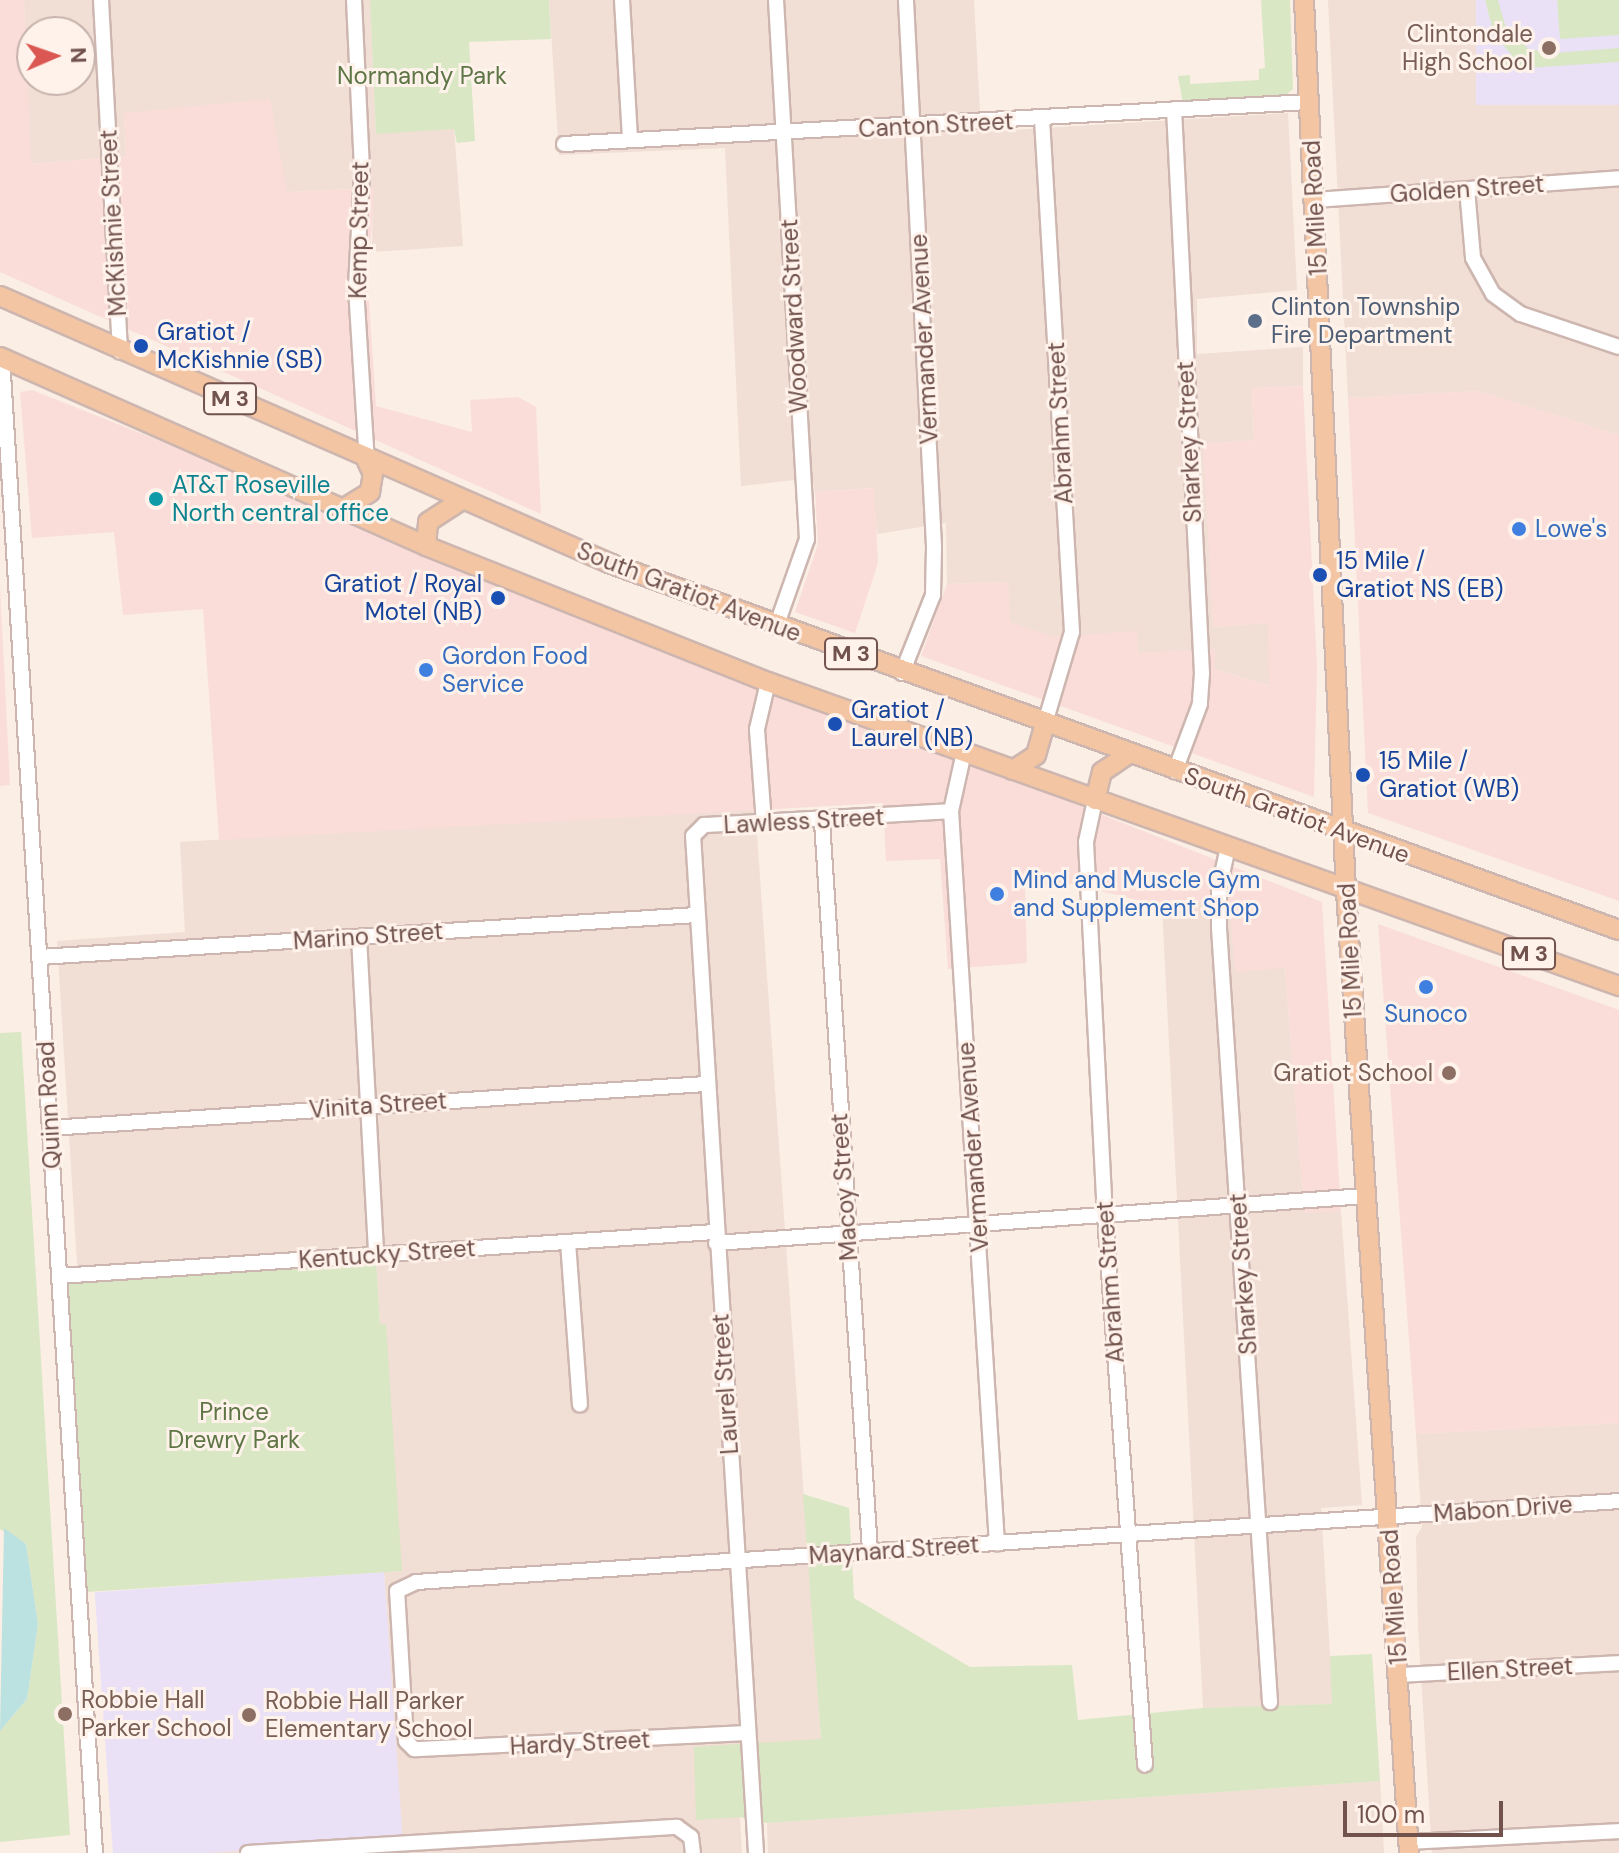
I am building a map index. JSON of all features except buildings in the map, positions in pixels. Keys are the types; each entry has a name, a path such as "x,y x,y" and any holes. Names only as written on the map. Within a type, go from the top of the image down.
{"main road":[{"name":"15 Mile Road","path":"1304,0 1346,891 1409,1848"},
{"name":"South Gratiot Avenue","path":"0,296 460,501 776,627 1619,930"},
{"name":"M 3","path":"1,357 426,546 768,682 1346,891 1616,983"},
{"path":"343,509 370,492 373,474 367,461"},
{"path":"426,546 428,522 460,501"},
{"path":"1013,770 1036,755 1045,723"},
{"path":"1095,800 1102,772 1129,754"}],"street":[{"name":"McKishnie Street","path":"101,0 120,351"},
{"name":"Kemp Street","path":"354,0 362,172 356,288 367,461"},
{"path":"622,0 630,140"},
{"name":"Woodward Street","path":"776,0 807,539 776,627"},
{"name":"Vermander Avenue","path":"902,673 933,595 934,546 906,0"},
{"name":"Canton Street","path":"564,144 1309,102"},
{"name":"Sharkey Street","path":"1174,109 1202,673 1200,704 1175,771"},
{"name":"Abrahm Street","path":"1042,119 1072,632 1045,723"},
{"name":"Golden Street","path":"1315,200 1619,178"},
{"path":"1467,189 1473,258 1493,294 1521,314 1619,347"},
{"name":"Quinn Road","path":"1,357 95,1853"},
{"path":"764,823 757,729 768,682"},
{"name":"Vermander Avenue","path":"964,752 951,811 997,1544"},
{"name":"Abrahm Street","path":"1095,800 1086,842 1105,1216 1145,1765"},
{"name":"Lawless Street","path":"696,915 692,846 696,830 951,811"},
{"name":"Macoy Street","path":"822,822 846,1234 870,1551"},
{"name":"Sharkey Street","path":"1228,847 1218,906 1270,1702"},
{"name":"Marino Street","path":"40,957 696,915"},
{"name":"Laurel Street","path":"696,915 756,1853"},
{"path":"359,937 376,1254"},
{"name":"Vinita Street","path":"50,1128 705,1084"},
{"name":"Kentucky Street","path":"59,1276 568,1242 846,1234 1366,1196"},
{"path":"568,1242 580,1405"},
{"name":"Mabon Drive","path":"1388,1517 1619,1501"},
{"name":"Maynard Street","path":"414,1749 406,1741 397,1600 401,1586 1388,1517"},
{"name":"Ellen Street","path":"1400,1675 1619,1663"},
{"name":"Hardy Street","path":"414,1749 747,1733"},
{"path":"248,1853 677,1827 691,1837 693,1853"},
{"path":"1409,1848 1619,1831"}],"shaded area":[{"path":"0,0 24,0 25,16 16,16 16,96 28,96 31,164 126,156 124,113 270,99 287,192 374,188 368,285 376,406 472,432 470,400 518,397 536,407 541,514 0,272"},
{"path":"24,0 370,0 376,133 454,129 463,246 372,252 373,188 287,192 124,113 126,156 30,164 28,96 96,96 96,16 25,16"},
{"path":"549,0 974,0 981,132 1288,113 1297,290 1197,299 1197,354 1303,347 1303,386 1252,388 1254,440 1204,444 1213,627 1268,623 1270,686 1215,669 1215,650 1137,653 1137,632 1053,637 1009,622 1008,582 947,584 946,523 877,534 873,488 815,492 812,478 741,486 725,148 559,155"},
{"path":"1328,0 1476,0 1482,105 1619,96 1619,435 1478,391 1348,398"},
{"name":"Clintondale High School","path":"1476,0 1619,0 1619,105 1476,105"},
{"path":"1303,386 1317,666 1314,797 921,656 947,584 1008,582 1010,622 1053,637 1137,631 1138,653 1215,649 1215,669 1269,686 1268,623 1213,627 1203,444 1254,440 1252,388"},
{"path":"32,390 1322,902 1341,1211 1304,1213 1285,968 1235,972 1229,899 1162,906 1072,884 1025,886 1027,963 948,969 940,859 886,861 883,803 219,840 203,609 123,615 114,532 32,538 20,392"},
{"path":"1478,391 1619,435 1619,901 1368,813 1348,398"},
{"path":"874,488 878,563 855,633 795,612 818,544 815,492"},
{"path":"0,586 10,785 0,786"},
{"path":"755,807 821,1739 740,1817 742,1853 171,1853 402,1838 384,1572 401,1571 385,1324 380,1324 376,1260 78,1279 57,941 185,932 180,842"},
{"path":"1229,899 1285,968 1304,1212 1341,1211 1362,1505 1321,1508 1333,1704 1203,1708 1162,906"},
{"path":"1378,924 1619,1010 1619,1423 1416,1434"},
{"path":"1619,1423 1619,1853 1432,1853 1418,1627 1416,1537 1422,1527 1416,1434"},
{"name":"Robbie Hall Parker Elementary School","path":"384,1572 403,1839 207,1853 113,1853 95,1592"},
{"path":"1380,1781 1384,1853 768,1853 767,1823"}],"green space":[{"name":"Normandy Park","path":"370,0 549,0 551,39 469,42 475,141 457,143 454,129 376,134"},
{"path":"1261,0 1290,0 1293,89 1282,98 1183,104 1178,76 1190,75 1190,84 1259,80 1259,69 1265,68"},
{"path":"1485,0 1498,0 1506,28 1529,49 1553,53 1619,48 1619,62 1499,70 1498,57 1512,55 1494,35"},
{"path":"1557,0 1619,0 1619,35 1560,39"},
{"path":"21,1032 70,1835 0,1842 0,1731 27,1699 38,1624 26,1544 0,1529 0,1033"},
{"name":"Prince Drewry Park","path":"376,1259 380,1324 386,1324 402,1571 86,1592 65,1280"},
{"path":"803,1494 849,1508 854,1598 970,1667 1072,1665 1078,1720 1203,1708 1332,1704 1330,1656 1372,1654 1380,1781 767,1823 740,1817 696,1820 694,1747 821,1739"}],"water":[{"path":"4,1528 26,1544 38,1624 27,1699 0,1731"}],"place":[{"name":"Clintondale High School","path":"1549,48"},
{"name":"Clinton Township Fire Department","path":"1255,321"},
{"name":"Gratiot / McKishnie (SB)","path":"141,346"},
{"name":"AT&T Roseville North central office","path":"156,499"},
{"name":"Lowe's","path":"1519,529"},
{"name":"15 Mile / Gratiot NS (EB)","path":"1320,575"},
{"name":"Gratiot / Royal Motel (NB)","path":"498,598"},
{"name":"Gordon Food Service","path":"426,670"},
{"name":"Gratiot / Laurel (NB)","path":"835,724"},
{"name":"15 Mile / Gratiot (WB)","path":"1363,775"},
{"name":"Mind and Muscle Gym and Supplement Shop","path":"997,894"},
{"name":"Sunoco","path":"1426,987"},
{"name":"Gratiot School","path":"1449,1073"},
{"name":"Robbie Hall Parker School","path":"65,1714"},
{"name":"Robbie Hall Parker Elementary School","path":"249,1715"}]}
